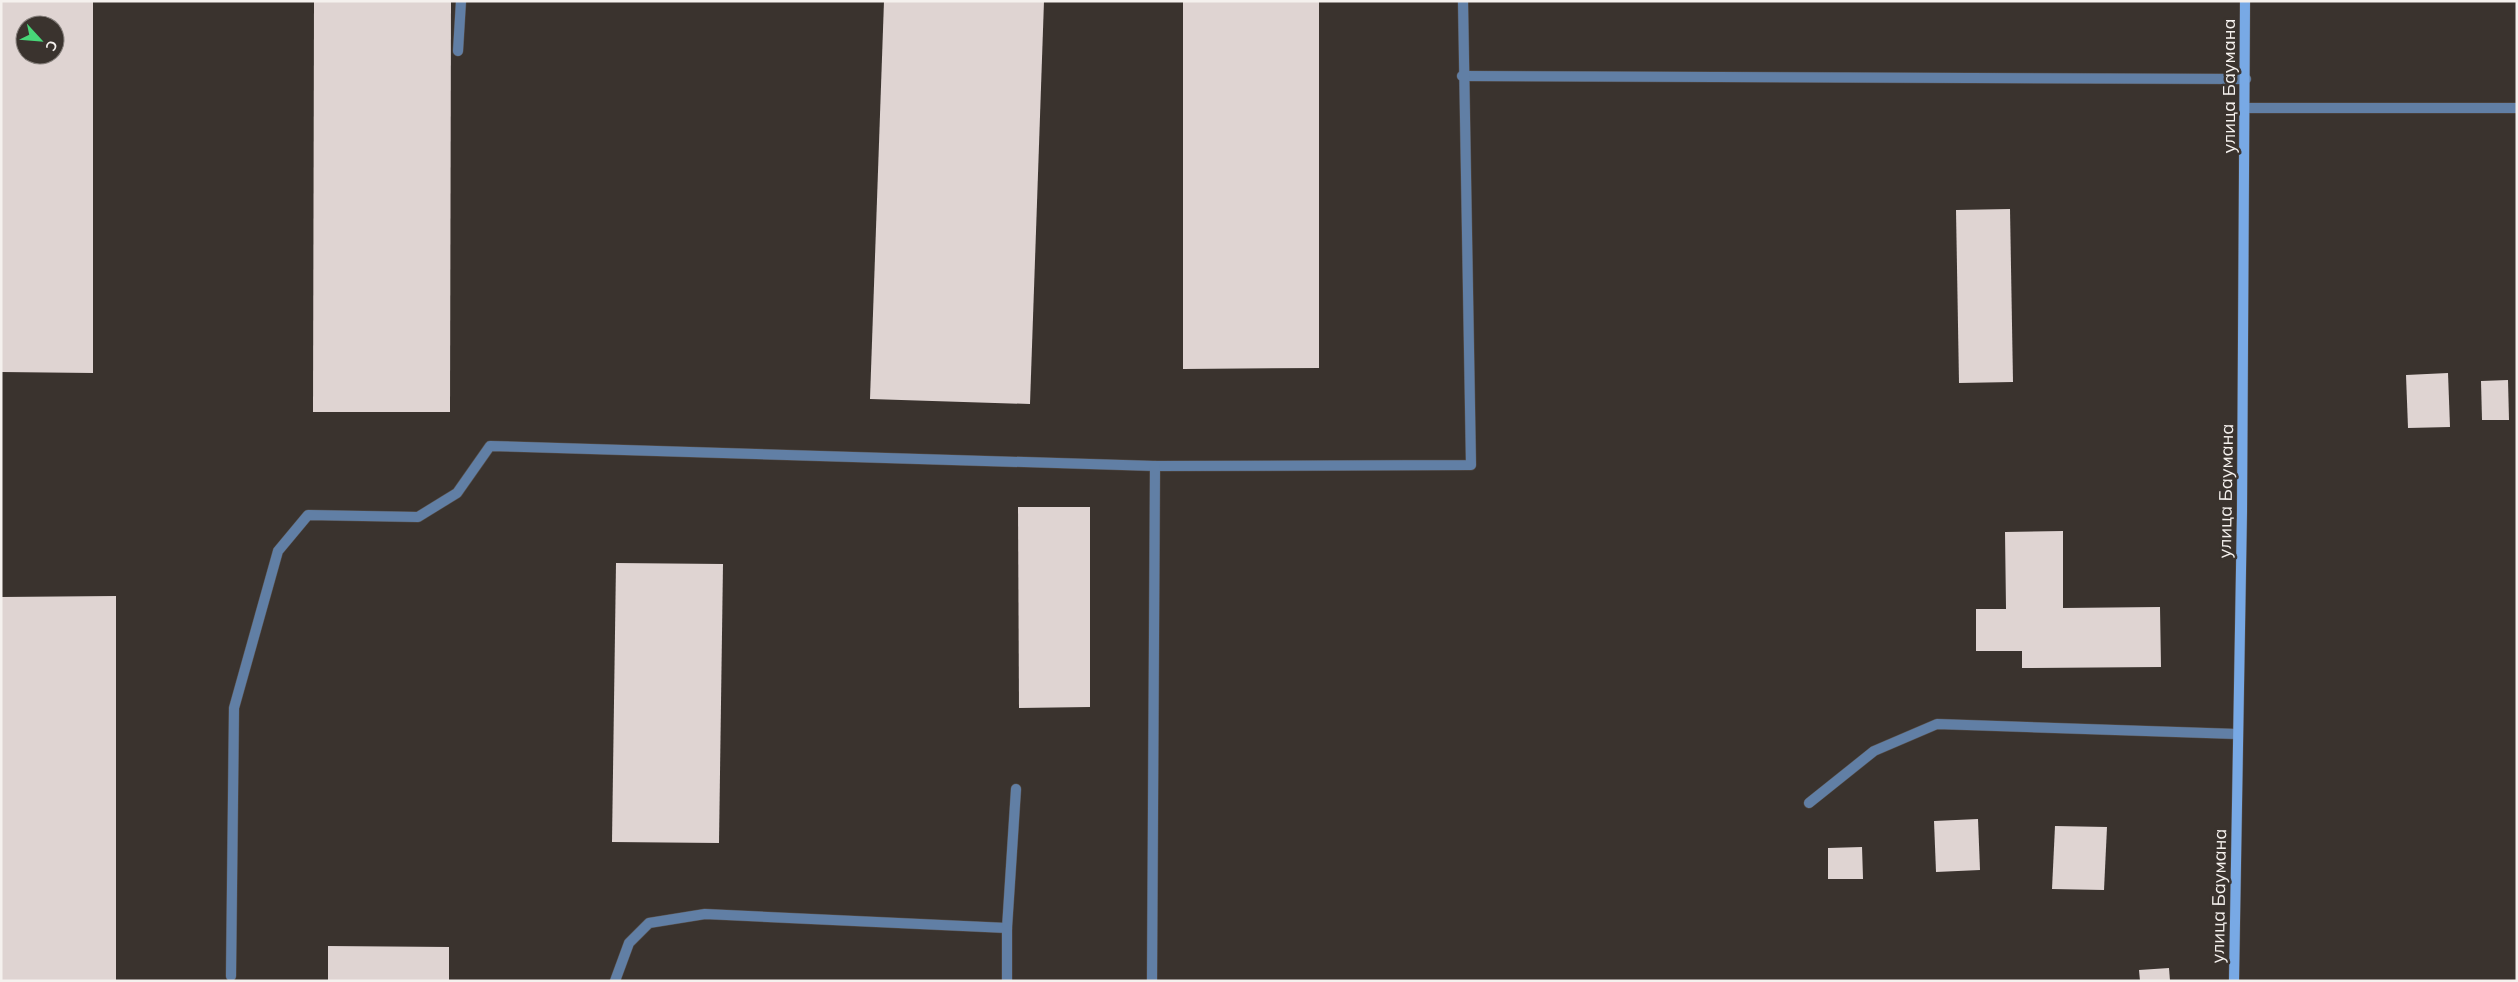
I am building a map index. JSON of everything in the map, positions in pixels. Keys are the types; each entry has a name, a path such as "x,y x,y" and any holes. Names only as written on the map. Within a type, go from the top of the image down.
{"main road":[{"name":"улица Баумана","path":"2234,981 2242,511 2246,108 2245,1"}],"street":[{"path":"458,51 461,1"},
{"path":"231,976 234,708 278,552 308,515 418,517 457,493 490,446 1156,466 1471,465 1462,1"},
{"path":"1462,76 2246,79"},
{"path":"2246,108 2517,108"},
{"path":"1152,981 1156,466"},
{"path":"1809,803 1874,751 1937,724 2238,734"},
{"path":"1007,981 1007,928 1016,789"},
{"path":"615,981 629,943 649,923 705,914 1007,928"}],"building":[{"path":"1,1 93,1 93,373 1,372"},
{"path":"314,1 451,1 450,412 313,412"},
{"path":"884,1 1044,1 1030,404 870,399"},
{"path":"1183,1 1319,1 1319,368 1183,369"},
{"path":"2010,209 2013,382 1959,383 1956,210"},
{"path":"2448,373 2450,427 2408,428 2406,375"},
{"path":"2508,380 2509,420 2482,420 2481,381"},
{"path":"1018,507 1090,507 1090,707 1019,708"},
{"path":"2063,531 2063,608 2160,607 2161,667 2022,668 2022,651 1976,651 1976,609 2006,609 2005,532"},
{"path":"616,563 723,564 719,843 612,842"},
{"path":"116,596 116,981 1,981 1,597"},
{"path":"1978,819 1980,870 1936,872 1934,821"},
{"path":"2055,826 2107,827 2104,890 2052,889"},
{"path":"1862,847 1863,879 1828,879 1828,848"},
{"path":"328,946 449,947 449,981 328,981"},
{"path":"2169,968 2170,981 2140,981 2139,970"}]}
